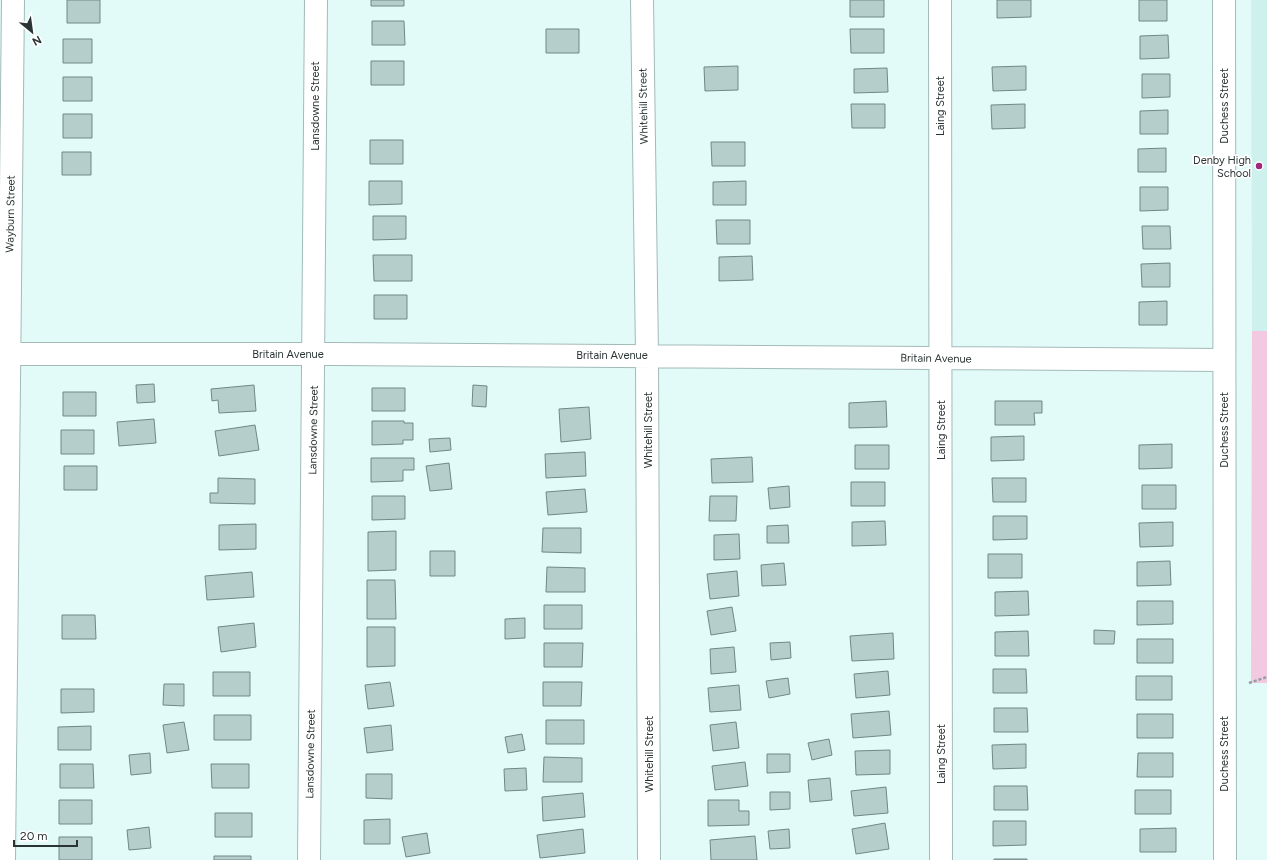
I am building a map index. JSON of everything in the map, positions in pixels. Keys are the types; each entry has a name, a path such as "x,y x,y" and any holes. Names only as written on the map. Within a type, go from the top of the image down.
{"street":[{"name":"Wayburn Street","path":"4,860 5,354 13,0"},
{"name":"Lansdowne Street","path":"309,860 316,0"},
{"name":"Whitehill Street","path":"642,0 647,355 649,860"},
{"name":"Laing Street","path":"940,0 941,860"},
{"name":"Duchess Street","path":"1224,0 1225,860"},
{"name":"Britain Avenue","path":"5,354 647,355 1224,360"}],"path":[{"path":"1249,684 1267,677"}],"shaded area":[{"name":"Denby High School","path":"1251,0 1267,0 1267,331 1252,331"},
{"path":"1252,331 1267,331 1267,683 1251,683"}],"building":[{"path":"67,0 100,0 100,23 67,23"},
{"path":"371,0 404,0 404,6 371,6"},
{"path":"850,0 884,0 884,17 850,17"},
{"path":"997,0 1031,0 1031,17 997,18"},
{"path":"1139,0 1167,0 1167,21 1139,21"},
{"path":"372,21 404,21 405,45 372,45"},
{"path":"546,29 579,29 579,53 546,53"},
{"path":"850,29 884,29 884,53 851,53"},
{"path":"1168,35 1169,58 1140,59 1140,36"},
{"path":"63,39 92,39 92,63 63,63"},
{"path":"371,61 404,61 404,85 371,85"},
{"path":"738,66 738,90 705,91 704,67"},
{"path":"1026,66 1026,90 993,91 992,67"},
{"path":"887,68 888,92 854,93 854,69"},
{"path":"1142,74 1170,74 1170,97 1142,98"},
{"path":"63,77 92,77 92,101 63,101"},
{"path":"851,104 885,104 885,128 852,128"},
{"path":"1025,104 1025,128 992,129 991,105"},
{"path":"1168,110 1168,134 1140,134 1140,111"},
{"path":"63,114 92,114 92,138 63,138"},
{"path":"370,140 403,140 403,164 370,164"},
{"path":"711,142 745,142 745,166 712,166"},
{"path":"1166,148 1166,172 1138,172 1138,149"},
{"path":"62,152 91,152 91,175 62,175"},
{"path":"369,181 402,181 402,204 369,205"},
{"path":"746,181 746,205 713,205 713,182"},
{"path":"1140,187 1168,187 1168,210 1140,211"},
{"path":"373,216 406,216 406,239 373,240"},
{"path":"716,220 750,220 750,244 717,244"},
{"path":"1142,226 1170,226 1171,249 1143,249"},
{"path":"373,255 412,255 412,281 374,281"},
{"path":"752,256 753,280 719,281 719,257"},
{"path":"1170,263 1170,287 1142,287 1141,264"},
{"path":"374,295 407,295 407,319 374,319"},
{"path":"1167,301 1167,325 1139,325 1139,302"},
{"path":"154,384 155,402 137,403 136,385"},
{"path":"254,385 256,411 219,413 218,400 212,401 211,389"},
{"path":"473,385 487,386 486,407 472,406"},
{"path":"372,388 405,388 405,411 372,411"},
{"path":"63,392 96,392 96,416 63,416"},
{"path":"886,401 887,427 849,428 849,403"},
{"path":"995,401 1042,401 1042,413 1034,413 1035,425 995,425"},
{"path":"589,407 591,439 561,442 559,409"},
{"path":"154,419 156,443 119,446 117,422"},
{"path":"372,421 404,421 404,423 413,423 413,440 403,440 403,444 372,445"},
{"path":"255,425 259,450 219,456 215,431"},
{"path":"61,430 94,430 94,454 61,454"},
{"path":"1024,436 1024,460 991,461 991,437"},
{"path":"450,438 451,450 430,452 429,439"},
{"path":"1172,444 1172,468 1139,469 1139,445"},
{"path":"855,445 889,445 889,469 855,469"},
{"path":"585,452 586,476 546,478 545,454"},
{"path":"752,457 753,482 712,483 711,459"},
{"path":"371,458 414,458 414,470 403,470 403,481 371,482"},
{"path":"449,463 452,489 430,491 426,466"},
{"path":"64,466 97,466 97,490 64,490"},
{"path":"218,478 255,479 255,504 210,503 210,493 218,493"},
{"path":"992,478 1026,478 1026,502 993,502"},
{"path":"851,482 885,482 885,506 851,506"},
{"path":"1142,485 1176,485 1176,509 1142,509"},
{"path":"789,486 790,507 770,509 768,488"},
{"path":"585,489 587,512 548,515 546,492"},
{"path":"372,496 405,496 405,519 372,520"},
{"path":"710,496 737,496 736,521 709,521"},
{"path":"993,516 1027,516 1027,539 993,540"},
{"path":"885,521 886,545 852,546 852,522"},
{"path":"1173,522 1173,546 1140,547 1139,523"},
{"path":"256,524 256,549 219,550 219,525"},
{"path":"788,525 789,543 767,543 767,526"},
{"path":"543,528 581,528 581,553 542,552"},
{"path":"396,531 396,570 368,571 368,532"},
{"path":"739,534 740,559 714,560 714,535"},
{"path":"430,551 455,551 455,576 430,576"},
{"path":"988,554 1022,554 1022,578 988,578"},
{"path":"1170,561 1171,585 1137,586 1137,562"},
{"path":"784,563 786,585 762,586 761,565"},
{"path":"547,567 585,568 585,592 546,592"},
{"path":"737,571 739,596 710,599 707,574"},
{"path":"252,572 254,597 207,600 205,576"},
{"path":"367,580 395,580 396,619 367,619"},
{"path":"1028,591 1029,615 995,616 995,592"},
{"path":"1137,601 1173,601 1173,624 1137,625"},
{"path":"544,605 582,605 582,629 544,629"},
{"path":"732,607 736,631 711,635 707,611"},
{"path":"62,615 95,615 96,639 62,639"},
{"path":"525,618 525,638 505,639 505,619"},
{"path":"254,623 256,647 221,652 218,627"},
{"path":"367,627 395,627 395,666 367,667"},
{"path":"1094,630 1115,631 1114,644 1094,644"},
{"path":"1028,631 1029,656 995,656 995,632"},
{"path":"893,633 894,659 852,661 850,636"},
{"path":"1137,639 1173,639 1173,663 1137,663"},
{"path":"790,642 791,658 771,660 770,643"},
{"path":"544,643 583,643 582,667 544,667"},
{"path":"734,647 736,672 711,674 710,649"},
{"path":"993,669 1026,669 1027,693 993,693"},
{"path":"888,671 890,695 856,698 854,674"},
{"path":"213,672 250,672 250,696 213,696"},
{"path":"1136,676 1172,676 1172,700 1136,700"},
{"path":"788,678 790,694 769,698 766,681"},
{"path":"390,682 394,706 368,709 365,685"},
{"path":"543,682 582,682 581,706 543,706"},
{"path":"164,684 184,684 184,706 163,705"},
{"path":"739,685 741,710 710,712 708,688"},
{"path":"61,689 94,689 94,712 61,713"},
{"path":"994,708 1027,708 1028,732 994,732"},
{"path":"889,711 891,735 853,738 851,714"},
{"path":"1137,714 1173,714 1173,738 1137,738"},
{"path":"214,715 251,715 251,740 214,740"},
{"path":"546,720 584,720 584,744 546,744"},
{"path":"184,722 189,750 167,753 163,725"},
{"path":"736,722 739,748 713,751 710,725"},
{"path":"391,725 393,750 367,753 364,728"},
{"path":"91,726 91,750 58,750 58,727"},
{"path":"522,734 525,750 508,753 505,737"},
{"path":"829,739 832,755 812,760 808,743"},
{"path":"1026,744 1026,768 993,769 992,745"},
{"path":"890,750 890,774 856,775 855,751"},
{"path":"150,753 151,773 131,775 129,755"},
{"path":"1138,753 1173,753 1173,777 1137,777"},
{"path":"767,754 790,754 790,772 767,773"},
{"path":"544,757 582,758 582,782 543,782"},
{"path":"745,762 748,786 715,790 712,766"},
{"path":"60,764 93,764 94,788 60,788"},
{"path":"211,764 249,764 249,788 212,788"},
{"path":"526,768 527,790 505,791 504,769"},
{"path":"366,774 392,774 392,799 366,798"},
{"path":"830,778 832,800 810,802 808,780"},
{"path":"994,786 1027,786 1028,810 994,810"},
{"path":"886,787 888,813 854,816 851,791"},
{"path":"1135,790 1171,790 1171,814 1135,814"},
{"path":"770,792 790,792 790,809 770,810"},
{"path":"583,793 585,817 543,821 542,797"},
{"path":"59,800 92,800 92,824 59,824"},
{"path":"708,800 739,800 739,811 749,811 749,825 708,826"},
{"path":"215,813 252,813 252,837 215,837"},
{"path":"390,819 390,844 364,844 364,820"},
{"path":"993,821 1026,821 1026,845 993,846"},
{"path":"885,823 889,849 856,854 852,829"},
{"path":"149,827 151,848 129,850 127,830"},
{"path":"1176,828 1176,852 1140,852 1140,829"},
{"path":"583,829 585,853 540,858 537,835"},
{"path":"789,829 790,848 770,849 768,831"},
{"path":"427,833 430,853 406,857 402,837"},
{"path":"755,836 757,860 711,860 710,840"},
{"path":"59,837 92,837 92,860 59,860"},
{"path":"214,856 251,856 251,860 214,860"},
{"path":"1027,859 1027,860 994,860"}],"place":[{"name":"Denby High School","path":"1259,166"}]}
